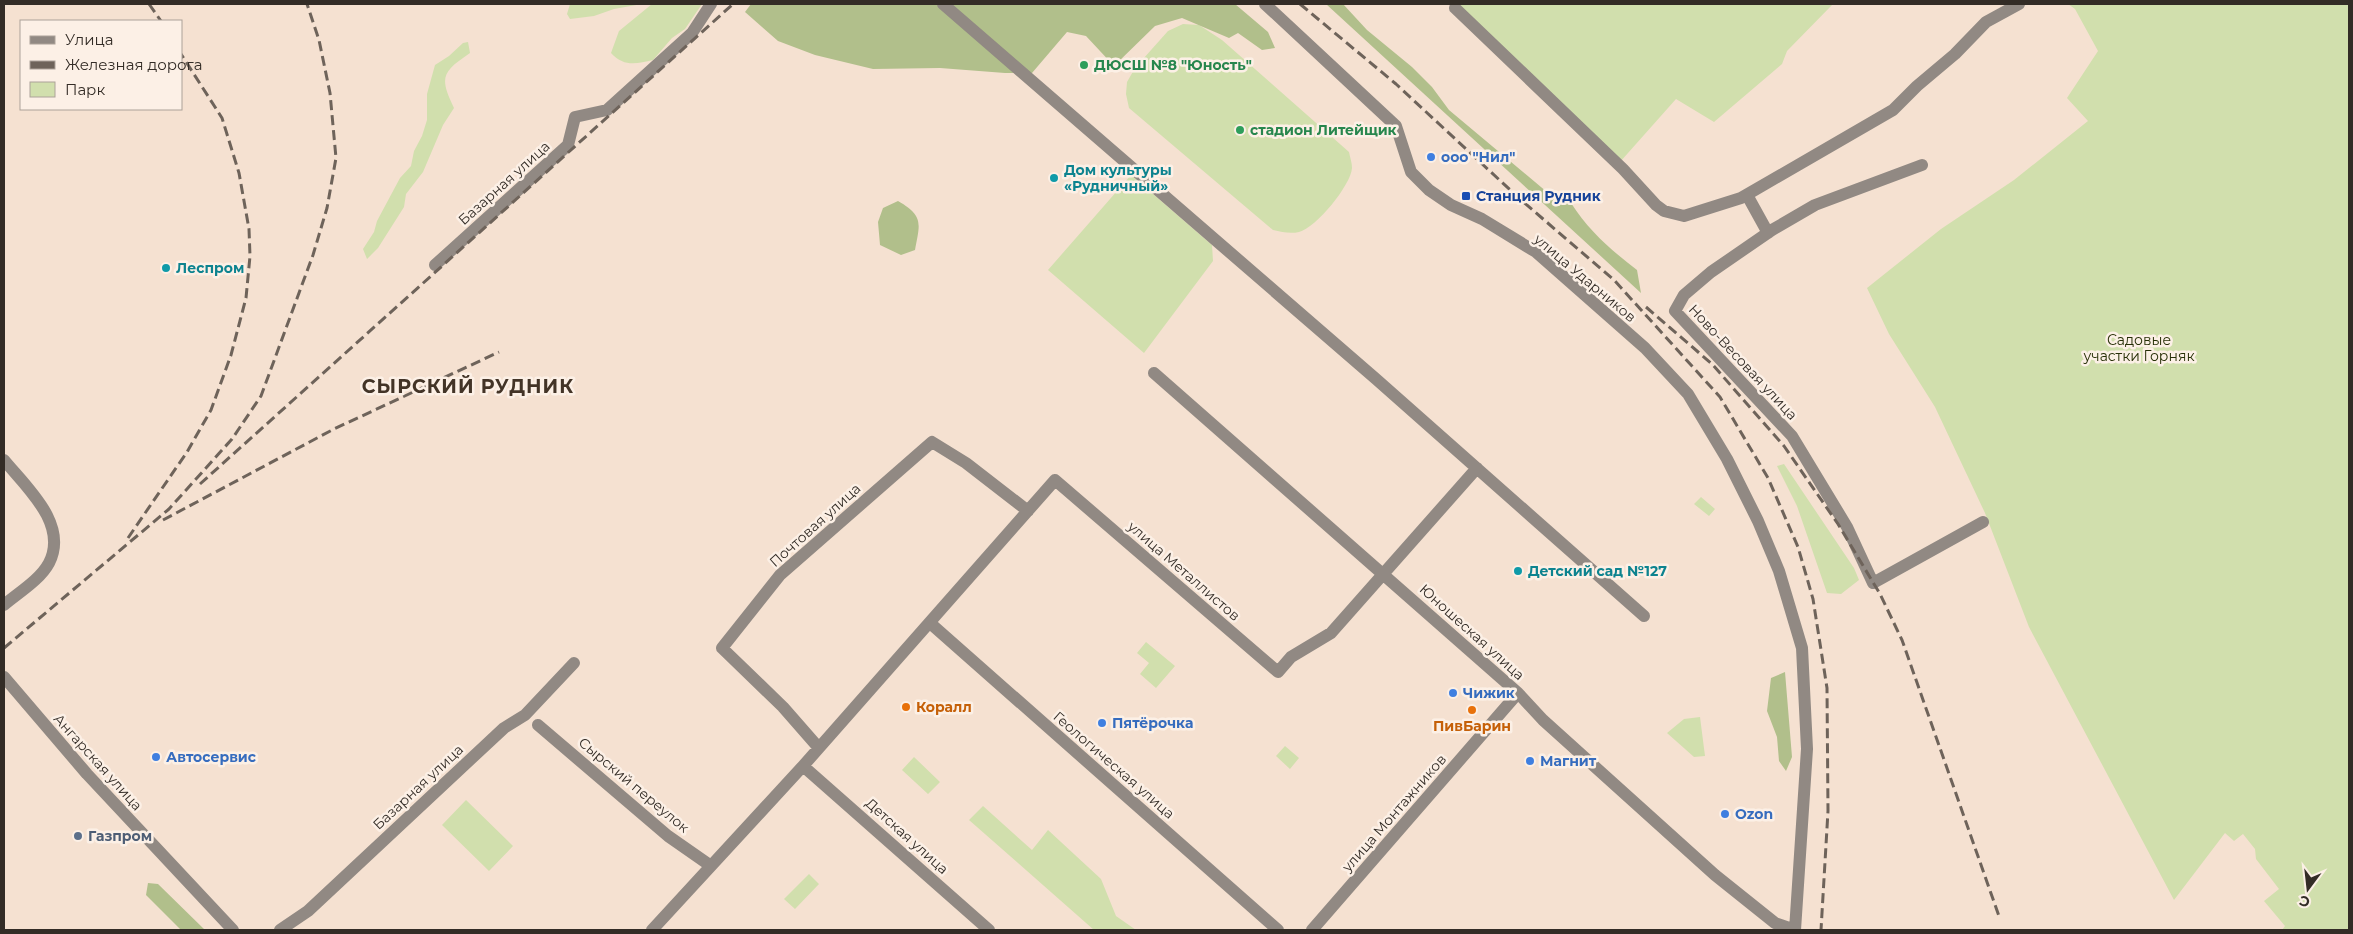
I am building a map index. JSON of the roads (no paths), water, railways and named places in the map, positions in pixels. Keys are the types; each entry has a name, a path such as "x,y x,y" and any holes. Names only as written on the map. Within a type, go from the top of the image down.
{"street":[{"name":"Базарная улица","path":"436,265 568,145 575,116 607,110 692,33 711,4"},
{"path":"942,4 1477,468 1644,616"},
{"name":"улица Ударников","path":"1265,4 1396,126 1411,172 1429,190 1451,205 1482,220 1536,252 1645,348 1688,394 1727,459 1758,522 1779,571 1793,616"},
{"path":"1455,5 1664,211 1684,216 1747,195 1893,110 1916,86 1955,54 1986,22 2019,4"},
{"name":"Ново-Весовая улица","path":"1922,165 1815,205 1768,233 1711,272 1684,295 1674,311 1792,436 1847,527 1873,583 1983,522"},
{"path":"1747,195 1768,233"},
{"name":"Юношеская улица","path":"1154,373 1518,693 1543,720 1715,875 1775,923 1795,930 1807,749 1802,648 1793,616"},
{"name":"Почтовая улица","path":"818,747 783,707 722,648 780,575 932,442 966,463 1028,511"},
{"path":"4,460 47,513 54,542 49,563 38,577 4,605"},
{"path":"1383,574 1477,468"},
{"name":"улица Металлистов","path":"1028,511 1055,480 1278,672 1291,657 1332,633 1383,574"},
{"path":"652,930 803,766 1028,511"},
{"name":"Геологическая улица","path":"930,623 1278,930"},
{"name":"Базарная улица","path":"280,930 308,911 504,728 525,715 574,664"},
{"name":"Ангарская улица","path":"6,686 233,930"},
{"name":"улица Монтажников","path":"1312,930 1518,693"},
{"name":"Сырский переулок","path":"538,726 668,836 711,866"},
{"name":"Детская улица","path":"803,766 989,930"}],"railway":[{"path":"149,4 160,20"},
{"path":"4,648 169,509 232,439 261,396 313,255 327,208 336,158 330,93 319,40 307,4"},
{"path":"200,484 733,4"},
{"path":"1300,4 1396,84 1521,200 1614,280 1720,397 1768,478 1798,547 1813,599 1827,688 1828,811 1821,930"},
{"path":"128,538 187,452 211,410 231,355 246,298 250,256 249,229 239,173 222,118 182,56"},
{"path":"1646,307 1712,364 1784,446 1838,524 1880,594 1902,640 2000,919"},
{"path":"163,520 334,429 499,352"}],"place":[{"name":"ДЮСШ №8 \"Юность\"","path":"1084,65"},
{"name":"стадион Литейщик","path":"1240,130"},
{"name":"ооо \"Нил\"","path":"1431,157"},
{"name":"Дом культуры «Рудничный»","path":"1054,178"},
{"name":"Станция Рудник","path":"1466,196"},
{"name":"Леспром","path":"166,268"},
{"name":"Детский сад №127","path":"1518,571"},
{"name":"Чижик","path":"1453,693"},
{"name":"Коралл","path":"906,707"},
{"name":"ПивБарин","path":"1472,710"},
{"name":"Пятёрочка","path":"1102,723"},
{"name":"Автосервис","path":"156,757"},
{"name":"Магнит","path":"1530,761"},
{"name":"Ozon","path":"1725,814"},
{"name":"Газпром","path":"78,836"}],"district":[{"name":"СЫРСКИЙ РУДНИК","path":"468,386"}],"park label":[{"name":"Садовые участки Горняк","path":"2139,348"}]}
